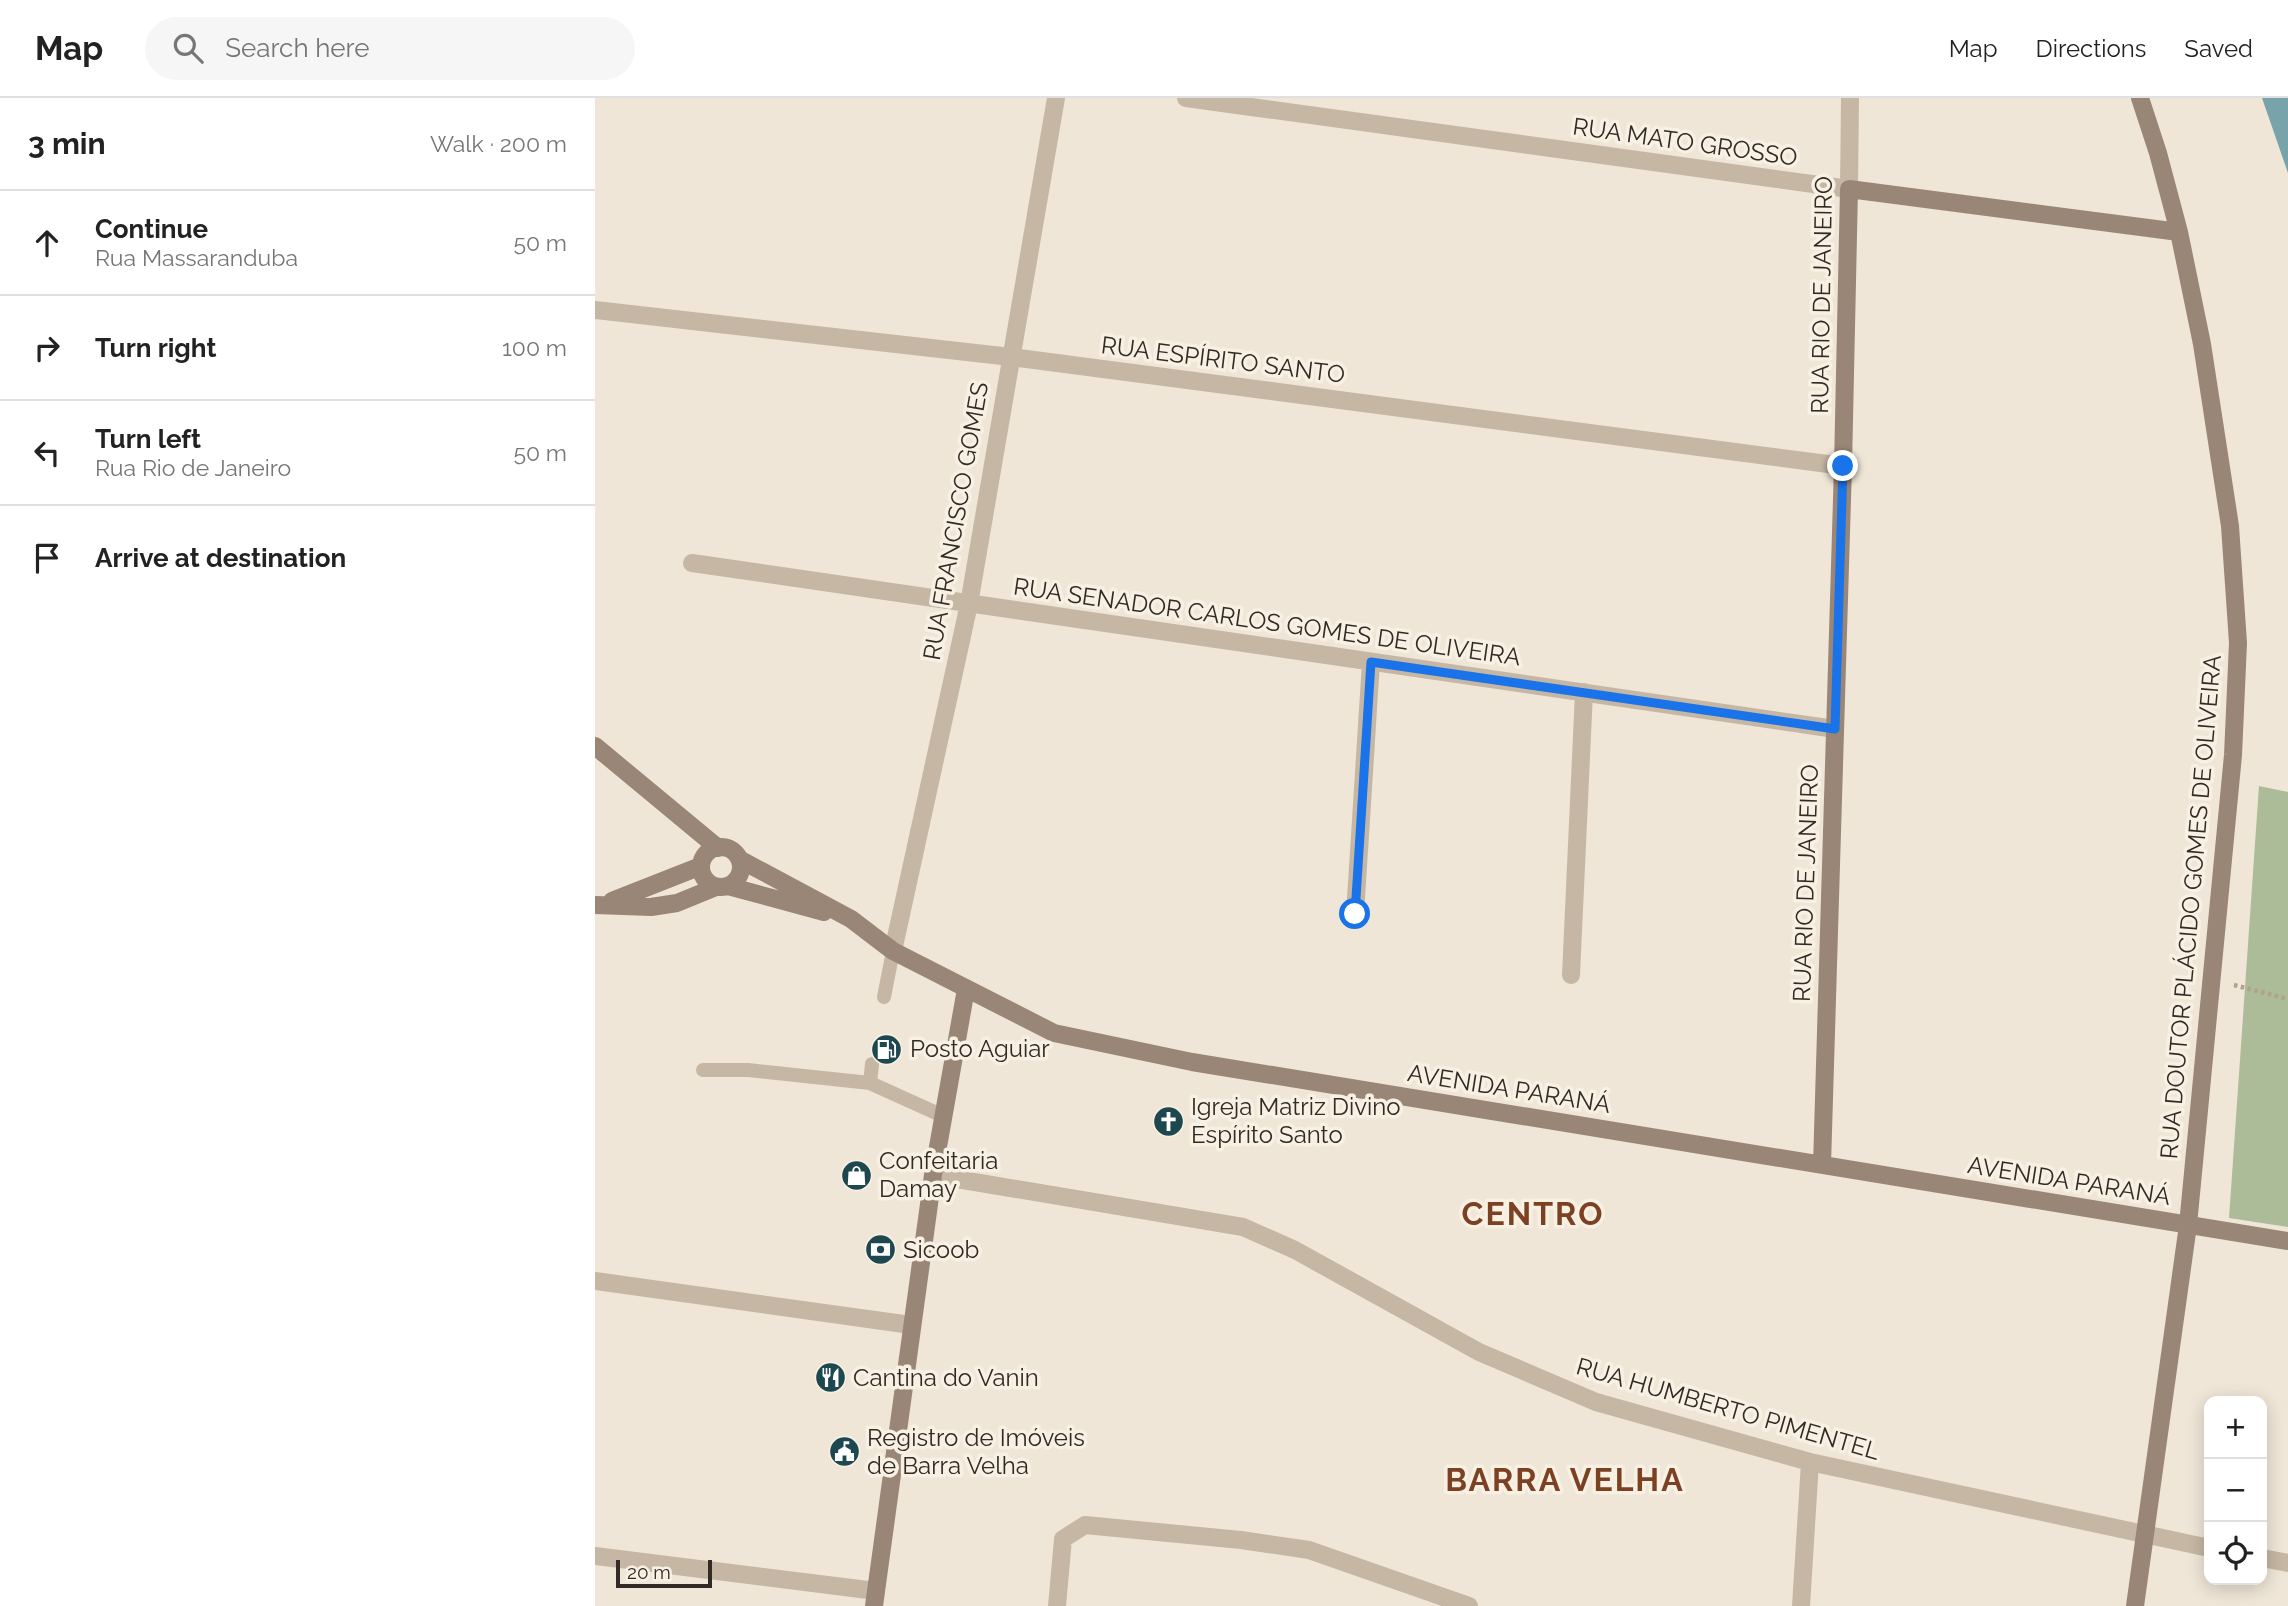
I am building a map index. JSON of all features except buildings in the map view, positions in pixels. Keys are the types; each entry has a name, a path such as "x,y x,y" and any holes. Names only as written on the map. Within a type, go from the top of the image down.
{"main road":[{"name":"RUA DOUTOR PLÁCIDO GOMES DE OLIVEIRA","path":"2135,1606 2188,1225 2233,755 2238,642 2230,526 2202,345 2179,232 2140,98"},
{"name":"RUA MATO GROSSO","path":"1849,189 2179,232"},
{"name":"RUA RIO DE JANEIRO","path":"1822,1165 1849,189"},
{"path":"595,746 718,848 731,850 739,859 741,872 734,883 677,903 651,906 600,904"},
{"path":"718,848 706,854 701,866 705,879 722,887"},
{"name":"AVENIDA PARANÁ","path":"739,859 851,919 893,951 1054,1034 1192,1062 2288,1241"},
{"path":"600,904 701,866"},
{"name":"AVENIDA PARANÁ","path":"722,887 851,919"},
{"path":"875,1598 933,1175 966,989"}],"street":[{"name":"RUA FRANCISCO GOMES","path":"893,951 969,604 1056,98"},
{"name":"RUA MATO GROSSO","path":"1186,98 1849,189"},
{"name":"RUA RIO DE JANEIRO","path":"1849,189 1850,98"},
{"name":"RUA ESPÍRITO SANTO","path":"595,310 1011,357 1843,466"},
{"name":"RUA SENADOR CARLOS GOMES DE OLIVEIRA","path":"692,563 1835,729"},
{"path":"1355,914 1371,662"},
{"path":"1571,975 1584,692"},
{"name":"RUA HUMBERTO PIMENTEL","path":"933,1175 1243,1227 1295,1250 1479,1352 1596,1402 1810,1462 2204,1547"},
{"path":"595,1281 911,1325"},
{"path":"1801,1606 1810,1462"},
{"path":"1057,1606 1063,1539 1085,1525 1241,1540 1310,1550 1449,1603 1469,1606"},
{"path":"595,1556 875,1598"},
{"path":"2267,1559 2288,1563"}],"lane":[{"path":"884,997 893,951"},
{"path":"870,1083 872,1064"},
{"path":"703,1070 748,1070 870,1083 943,1116"}],"path":[{"path":"2211,980 2288,999"}],"green space":[{"path":"2259,786 2288,792 2288,1227 2229,1218"}],"water":[{"path":"2262,98 2288,98 2288,173"}],"place":[{"name":"Posto Aguiar","path":"887,1049"},
{"name":"Igreja Matriz Divino Espírito Santo","path":"1168,1121"},
{"name":"Confeitaria Damay","path":"856,1175"},
{"name":"Sicoob","path":"880,1250"},
{"name":"Cantina do Vanin","path":"830,1378"},
{"name":"Registro de Imóveis de Barra Velha","path":"844,1452"}],"district":[{"name":"CENTRO","path":"1533,1214"},
{"name":"BARRA VELHA","path":"1565,1480"}],"route":[{"path":"1355,914 1371,662 1835,729 1843,466"}]}
